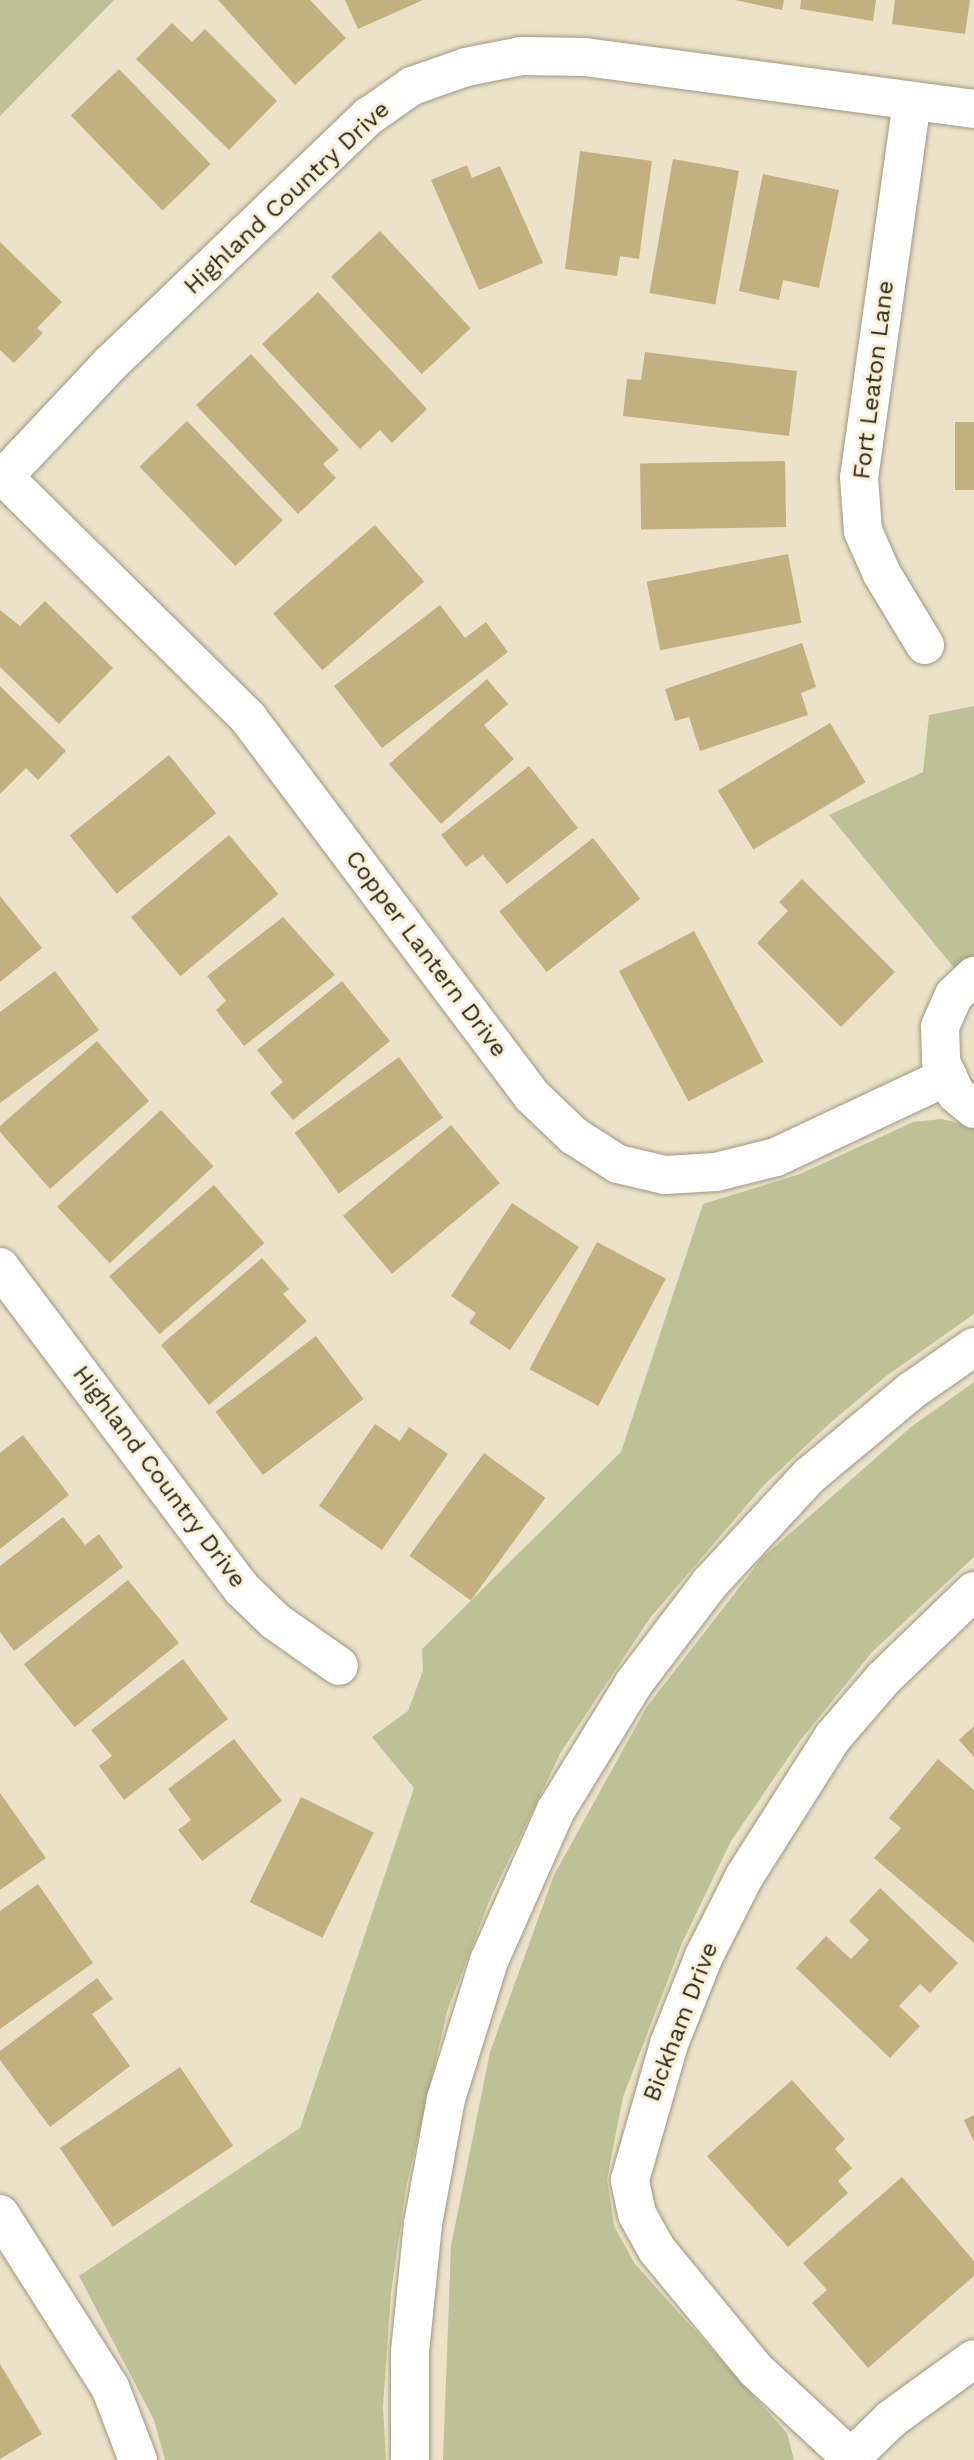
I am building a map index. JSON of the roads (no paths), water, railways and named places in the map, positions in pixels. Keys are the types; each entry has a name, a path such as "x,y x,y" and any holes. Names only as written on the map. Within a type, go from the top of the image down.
{"street":[{"name":"Highland Country Drive","path":"2,479 110,364 369,116 412,86 466,67 520,55 584,57 974,109"},
{"name":"Fort Leaton Lane","path":"912,101 859,477 863,531 882,574 925,645"},
{"name":"Copper Lantern Drive","path":"2,479 249,719 532,1096 574,1136 618,1164 665,1175 716,1172 776,1157 948,1076"},
{"path":"974,976 954,995 940,1027 941,1062 956,1094 974,1109"},
{"name":"Highland Country Drive","path":"0,1267 242,1589 275,1621 339,1666"},
{"path":"410,2460 410,2352 423,2224 446,2099 489,1961 556,1810 634,1683 710,1583 809,1476 911,1391 974,1347"},
{"name":"Bickham Drive","path":"850,2459 756,2370 657,2250 637,2214 630,2179 669,2044 704,1956 744,1877 832,1737 884,1678 974,1591"},
{"path":"0,2214 110,2387 138,2460"},
{"path":"850,2459 891,2419 974,2358"}]}
